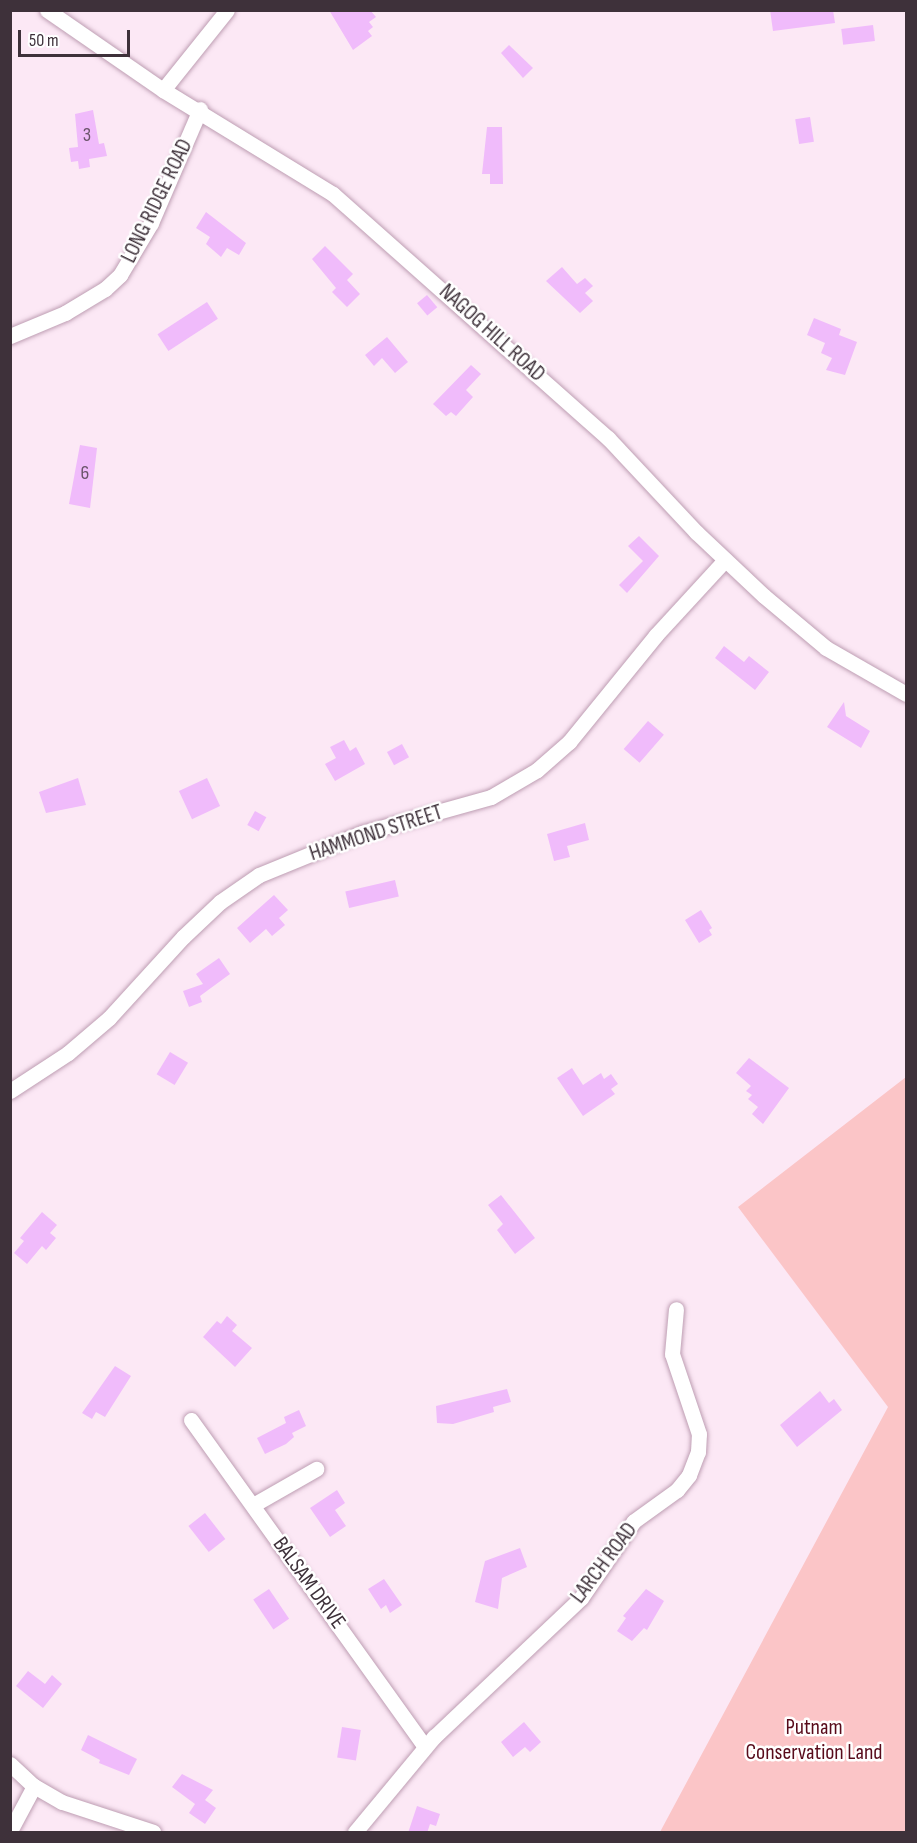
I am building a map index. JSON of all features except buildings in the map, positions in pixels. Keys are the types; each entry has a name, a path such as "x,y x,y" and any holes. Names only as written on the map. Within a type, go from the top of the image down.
{"street":[{"name":"NAGOG HILL ROAD","path":"47,10 163,90 200,109 351,209 608,438 725,560 826,648 906,694"},
{"path":"163,90 227,10"},
{"name":"LONG RIDGE ROAD","path":"10,336 65,313 105,289 120,274 151,223 200,109"},
{"name":"HAMMOND STREET","path":"10,1091 68,1053 109,1018 183,937 220,902 259,874 362,833 490,797 537,770 569,742 656,635 725,560"},
{"name":"LARCH ROAD","path":"355,1833 425,1747 581,1598 634,1521 677,1490 689,1475 698,1452 699,1434 672,1354 676,1309"},
{"name":"BALSAM DRIVE","path":"191,1420 425,1747"},
{"path":"253,1505 316,1469"},
{"path":"10,1764 34,1786 62,1802 153,1833"},
{"path":"10,1831 34,1786"}],"green space":[{"name":"Putnam Conservation Land","path":"906,1077 906,1832 660,1832 888,1407 738,1207"}]}
